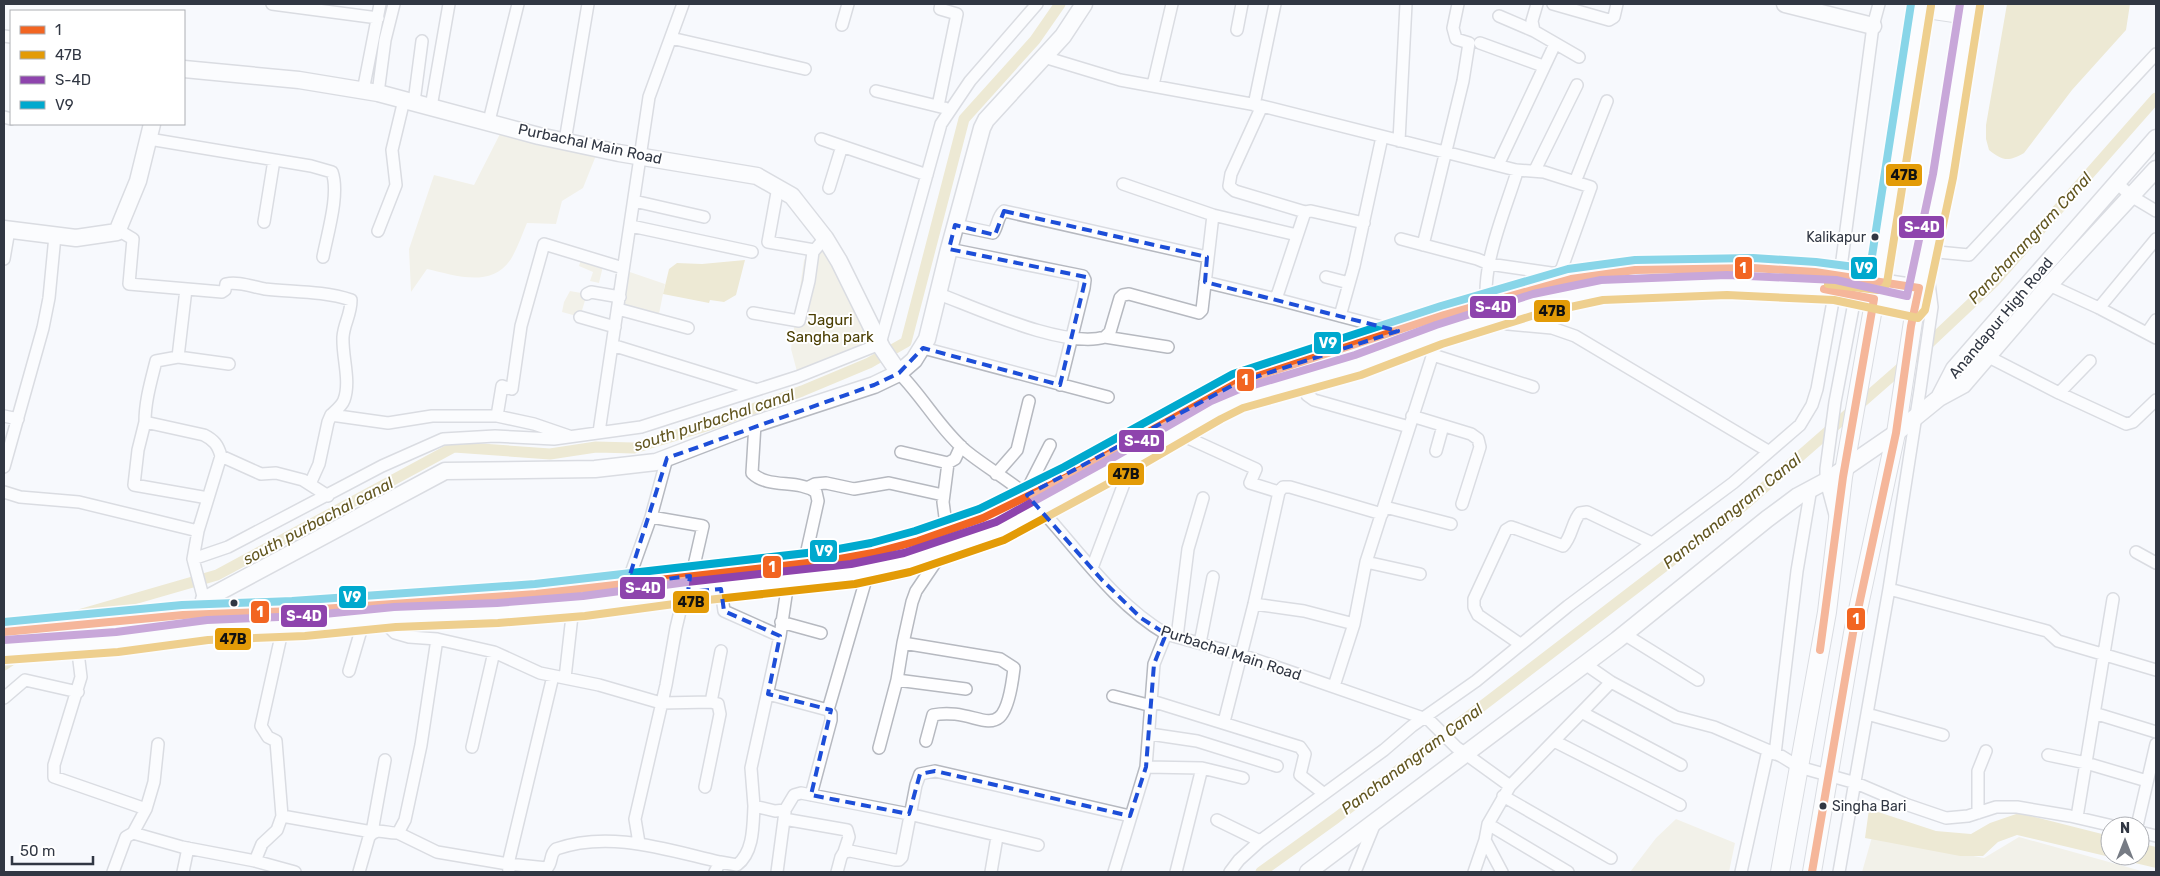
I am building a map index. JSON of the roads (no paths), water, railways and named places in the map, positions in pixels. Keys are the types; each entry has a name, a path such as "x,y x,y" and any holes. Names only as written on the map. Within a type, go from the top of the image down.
{"main road":[{"path":"205,604 445,471 595,469 656,462 756,424 874,386 900,374 923,348 982,128 986,120 1063,36 1084,4"},
{"path":"1785,4 1873,26"},
{"path":"1780,872 1827,612 1860,372 1878,280 1920,6 1969,10 1943,176 1920,288 1923,307 1912,326 1896,426 1853,633 1812,872"},
{"name":"Purbachal Main Road","path":"185,70 299,80 370,92 565,141 640,157 757,176 792,196 820,244 839,261 881,346 900,374"},
{"path":"6,229 82,238 116,233 138,181 150,131"},
{"name":"Anandapur High Road","path":"1939,398 1954,369 2156,138"},
{"name":"Anandapur High Road","path":"1939,398 1963,386 2049,285 2156,169"},
{"path":"4,632 102,624 205,604 372,619 498,613 573,607 868,572 907,563 982,538 1041,510 1216,410 1240,399 1358,365 1439,335 1487,311 1571,279 1635,270 1753,268 1837,282 1858,278 1920,288"},
{"path":"1837,282 1856,295 1923,307"},
{"path":"4,650 118,642 207,630 283,627 327,616 804,564 874,553 940,534 983,518 1069,476 1237,383 1398,331 1487,311"},
{"path":"1308,872 1376,821 1460,751 1481,744 1624,634 1767,519 1826,475 1846,466 1896,426 1916,416 1939,398"}],"street":[{"path":"272,4 378,18"},
{"path":"370,92 380,4"},
{"path":"370,92 394,4"},
{"path":"431,107 449,4"},
{"path":"489,121 518,4"},
{"path":"565,141 588,4"},
{"path":"599,432 650,90 683,4"},
{"path":"842,25 848,4"},
{"path":"193,559 228,547 382,466 443,439 495,436 554,439 641,427 797,377 881,346 944,107 957,14 940,9 941,4"},
{"path":"944,107 970,81 1037,4"},
{"path":"1153,85 1172,4"},
{"path":"1237,30 1242,4"},
{"path":"1275,4 1258,105 1231,174 1229,186 1235,191 1305,212 1311,211 1364,223"},
{"path":"1399,141 1406,4"},
{"path":"1423,245 1463,81 1469,43 1456,39 1452,28 1458,4"},
{"path":"1534,31 1532,21 1537,4"},
{"path":"1553,4 1609,20 1613,18 1617,4"},
{"path":"1230,872 1239,860 1260,841 1384,750 1423,718 1476,681 1520,644 1726,489 1800,425 1812,405 1820,374 1837,282 1873,26 1878,4"},
{"path":"1499,16 1534,31 1578,58"},
{"path":"671,38 805,68"},
{"path":"378,231 396,185 392,150 409,101 422,42"},
{"path":"1480,43 1544,66"},
{"path":"1498,165 1555,44"},
{"path":"1839,872 1889,590 1920,390 1927,254 1969,255 2156,54"},
{"path":"1044,57 1120,80 1258,105 1516,170 1535,170 1591,188 1562,268 1558,273 1551,274 1489,264 1477,259 1401,239"},
{"path":"1535,170 1576,85"},
{"path":"876,91 944,107"},
{"path":"1575,182 1607,101"},
{"path":"150,131 274,160 324,168 332,172 334,193 322,257"},
{"path":"1340,316 1364,223 1382,137"},
{"path":"821,139 927,175"},
{"path":"829,188 842,146"},
{"path":"264,222 274,160"},
{"path":"1516,170 1489,264 1487,311 1508,324 1552,328 1575,336 1768,451"},
{"path":"2116,182 2131,196 2156,211"},
{"path":"1123,184 1213,216 1297,235"},
{"path":"753,313 799,321 820,244 768,242 778,187"},
{"path":"634,201 704,216"},
{"path":"955,225 993,233 1000,214 1004,211 1207,257"},
{"path":"1276,299 1305,212"},
{"path":"1104,337 1110,332 1120,298 1123,295 1129,294 1199,312 1202,310 1213,216"},
{"path":"631,226 752,252"},
{"path":"4,260 6,229"},
{"path":"118,230 133,239 129,284 222,292 225,290 226,284 232,283 323,293 351,300 351,314 345,324 343,338 347,384 344,402 331,415 319,464 310,484"},
{"path":"4,468 43,328 49,298 55,236"},
{"path":"2099,308 2156,239"},
{"path":"497,416 502,386 512,389 521,326 544,244 623,268"},
{"path":"949,249 1083,276 1085,280 1060,385"},
{"path":"1326,276 1349,283"},
{"path":"1838,524 1826,475 1835,402 1858,278"},
{"path":"1205,282 1398,331"},
{"path":"2049,285 2152,335 2156,320"},
{"path":"178,358 186,289"},
{"path":"587,294 591,292 688,328"},
{"path":"939,294 1020,325 1071,339 1087,340 1104,337 1168,348"},
{"path":"580,317 615,327"},
{"path":"1334,686 1354,624 1366,562 1384,511 1410,422 1439,335"},
{"path":"612,345 755,389"},
{"path":"923,348 1108,397"},
{"path":"1972,348 2059,393 2126,424 2133,422 2156,400"},
{"path":"1433,355 1533,386"},
{"path":"208,498 134,484 138,450 145,422 147,397 156,361 178,358 229,364"},
{"path":"2059,393 2090,360"},
{"name":"Purbachal Main Road","path":"900,374 961,446 996,474 1027,495 1092,568 1141,618 1171,636 1242,655 1423,718 1437,726 1460,751 1510,786"},
{"path":"1302,380 1307,395 1314,400 1410,422 1443,426 1471,434 1478,439 1480,447 1462,504"},
{"path":"996,474 1017,450 1029,401"},
{"path":"331,415 388,423 432,416 497,416 534,424 569,436"},
{"path":"4,416 18,419"},
{"path":"145,422 204,435 212,439 218,447 221,456 198,531 193,559 205,604"},
{"path":"756,424 752,473 759,479 809,487 816,492 818,501 804,564"},
{"path":"1436,451 1443,426"},
{"path":"1177,433 1256,469 1250,483 1279,492"},
{"path":"1027,495 1050,445"},
{"path":"901,452 948,463 954,459 961,446"},
{"path":"221,456 261,474 276,473 302,480 328,496"},
{"path":"628,584 651,517 667,458"},
{"path":"1092,568 1134,458"},
{"path":"879,748 898,680 903,643 912,602 916,591 935,563 938,553 948,463"},
{"path":"809,487 815,484 826,483 854,489 889,482 943,495"},
{"path":"1224,722 1242,655 1279,492 1283,487 1290,487 1384,511 1450,524"},
{"path":"1741,872 1772,752 1797,571 1811,488"},
{"path":"4,492 20,497 79,502 198,531"},
{"path":"1114,872 1146,767 1154,664 1171,636 1188,549 1202,498"},
{"path":"1520,644 1478,615 1474,607 1474,599 1506,530 1511,527 1563,546 1567,542 1576,518 1580,513 1587,512 1652,543"},
{"path":"639,844 636,819 679,614 688,592 690,576 703,526 651,517"},
{"path":"2136,552 2156,563"},
{"path":"1366,562 1420,574"},
{"path":"828,710 868,572"},
{"path":"1200,643 1213,577"},
{"path":"282,816 372,832 379,830 390,834 398,833 437,852 509,868 543,869 550,865 552,852 563,846 600,840 639,844 718,867 737,865 744,860 752,837 754,806 751,768 780,636 788,582"},
{"path":"720,589 724,611 780,636"},
{"path":"1889,590 2047,630 2058,641 2156,670"},
{"path":"2077,817 2113,599"},
{"path":"1254,604 1304,611 1354,624"},
{"path":"565,678 573,607"},
{"path":"349,671 372,619 395,633 409,637 437,639 494,652 540,673 599,685 661,703 711,702 718,704 720,714 704,786"},
{"path":"781,622 821,633"},
{"path":"255,861 262,844 277,830 282,816 276,741 268,737 261,726 283,627"},
{"path":"1624,634 1698,680"},
{"path":"398,833 405,820 421,745 437,639"},
{"path":"903,643 1000,659 1014,668 1003,715 996,721 987,722 943,713 933,715 926,741"},
{"path":"77,644 81,677 78,692 54,765 54,777 146,809"},
{"path":"711,702 720,651"},
{"path":"472,747 494,652"},
{"path":"1584,664 1611,682 1676,717 1705,724 1772,752 1799,767 1856,783 1905,804 1946,818 1968,816 1996,807 2018,807 2100,823"},
{"path":"509,868 553,676"},
{"path":"4,698 25,680 78,692"},
{"path":"898,680 966,690"},
{"path":"1474,872 1485,840 1488,824 1510,786 1583,713 1611,682"},
{"path":"768,694 828,710 831,714 811,795"},
{"path":"1112,696 1224,722 1304,749 1305,754 1300,774 1323,793"},
{"path":"2094,712 2156,732"},
{"path":"1583,713 1681,765"},
{"path":"1867,714 1943,735"},
{"path":"1150,734 1209,744 1277,766"},
{"path":"1554,741 1680,805"},
{"path":"113,872 126,837 133,833 146,809 154,782 158,744"},
{"path":"2139,816 2156,745"},
{"path":"1978,812 1978,771 1986,751"},
{"path":"2048,755 2086,762 2147,781"},
{"path":"359,872 372,832 385,760"},
{"path":"1146,767 1202,768 1244,778"},
{"path":"1176,872 1202,768"},
{"path":"844,852 899,860 902,857 909,814 920,774 935,771 1130,816"},
{"path":"777,872 784,815 797,794 909,814 998,837 1038,845"},
{"path":"1503,796 1611,858"},
{"path":"754,806 847,830 848,836 837,872"},
{"path":"1217,820 1260,841"},
{"path":"1355,872 1376,821"},
{"path":"1488,824 1568,872"},
{"path":"133,833 188,848 255,861 296,872"},
{"path":"991,872 998,837"},
{"path":"1485,840 1502,872"},
{"path":"183,872 188,848"}],"waterway":[{"name":"south purbachal canal","path":"4,665 82,614 217,575 454,447 550,454 596,447 634,448 706,426 802,391 869,363 906,342 964,119 1035,40 1060,4"},
{"name":"Panchanangram Canal","path":"1261,872 1336,818 1743,506 1926,346 1994,282 2156,98"}],"place":[{"name":"Kalikapur","path":"1875,237"},
{"name":"Singha Bari","path":"1823,806"}],"park label":[{"name":"Jaguri Sangha park","path":"830,328"}]}
